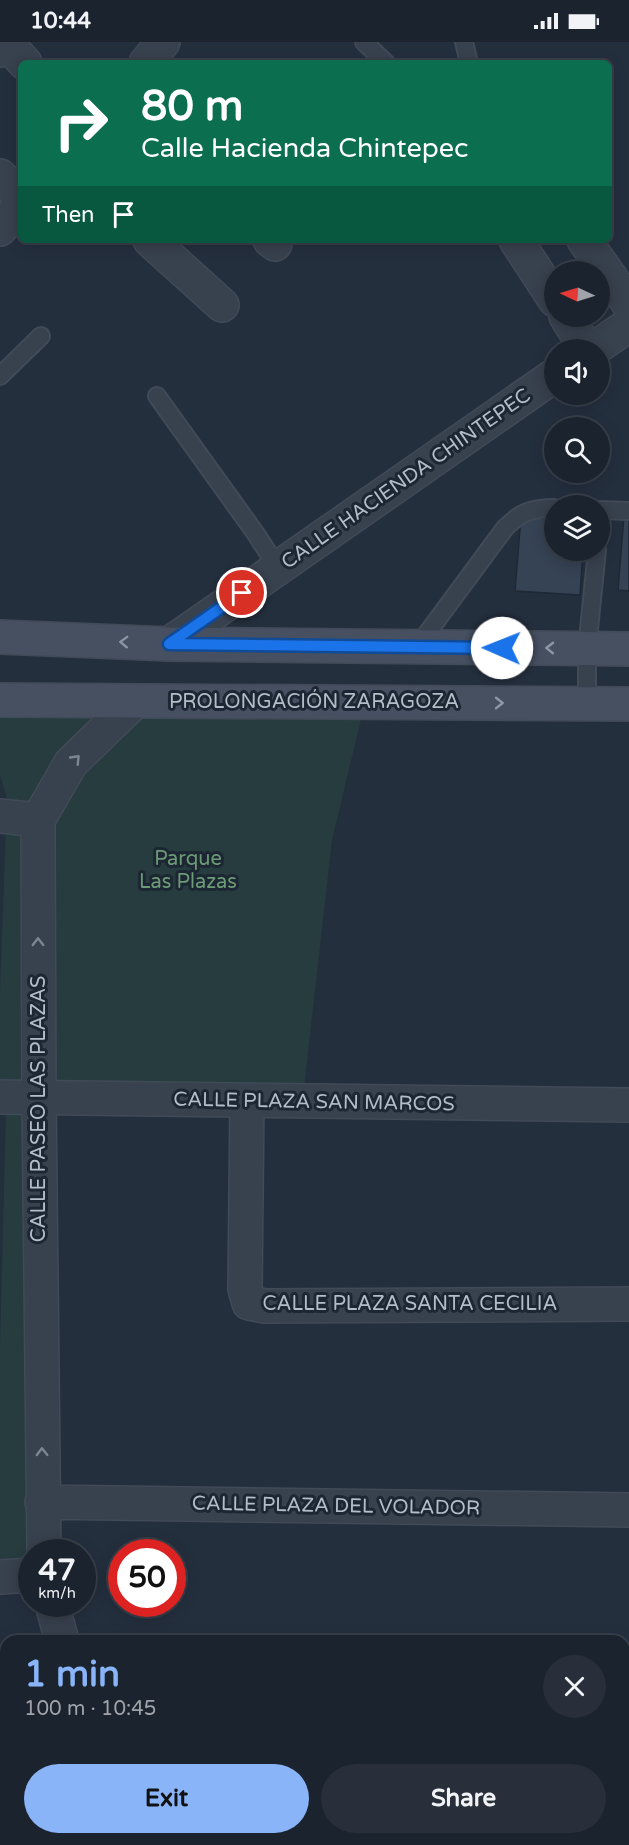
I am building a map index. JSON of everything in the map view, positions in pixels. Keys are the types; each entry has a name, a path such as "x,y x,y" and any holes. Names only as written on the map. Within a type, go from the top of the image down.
{"main road":[{"path":"0,637 169,644 629,649"},
{"name":"PROLONGACIÓN ZARAGOZA","path":"0,700 629,704"}],"street":[{"path":"149,60 164,42"},
{"path":"0,50 12,49 22,60"},
{"path":"0,176 18,194"},
{"path":"0,229 18,208"},
{"path":"153,243 222,305"},
{"path":"518,243 544,283"},
{"path":"586,243 629,304"},
{"path":"608,339 629,325"},
{"name":"CALLE HACIENDA CHINTEPEC","path":"169,644 544,383"},
{"path":"0,816 38,820 71,763 135,701"},
{"name":"CALLE PASEO LAS PLAZAS","path":"38,820 43,1539"},
{"name":"CALLE PLAZA SAN MARCOS","path":"0,1097 629,1105"},
{"name":"CALLE PLAZA SANTA CECILIA","path":"248,1101 245,1289 249,1303 265,1306 629,1304"},
{"name":"CALLE PLAZA DEL VOLADOR","path":"42,1502 629,1510"},
{"path":"0,1577 18,1576"},
{"path":"56,1617 60,1635"}],"lane":[{"path":"364,42 383,60"},
{"path":"464,42 468,60"},
{"path":"0,376 41,336"},
{"path":"157,396 278,568"},
{"path":"417,647 505,528 516,517 527,511 544,508"},
{"path":"610,512 629,511"},
{"path":"588,703 587,649 596,561"}],"green space":[{"name":"Parque Las Plazas","path":"145,709 363,711 332,840 303,1097 48,1095 48,835 81,773"},
{"path":"0,711 105,713 31,803 8,802 0,775"},
{"path":"6,827 30,827 35,1093 0,1093 0,993"},
{"path":"33,1109 32,1511 30,1539 18,1539 18,1562 0,1560 0,1348 6,1111"}],"building":[{"path":"624,515 629,516 629,591 618,590"},
{"path":"521,516 544,518 544,561 582,561 580,595 515,591"}],"route":[{"path":"242,593 169,644 502,648"}]}
